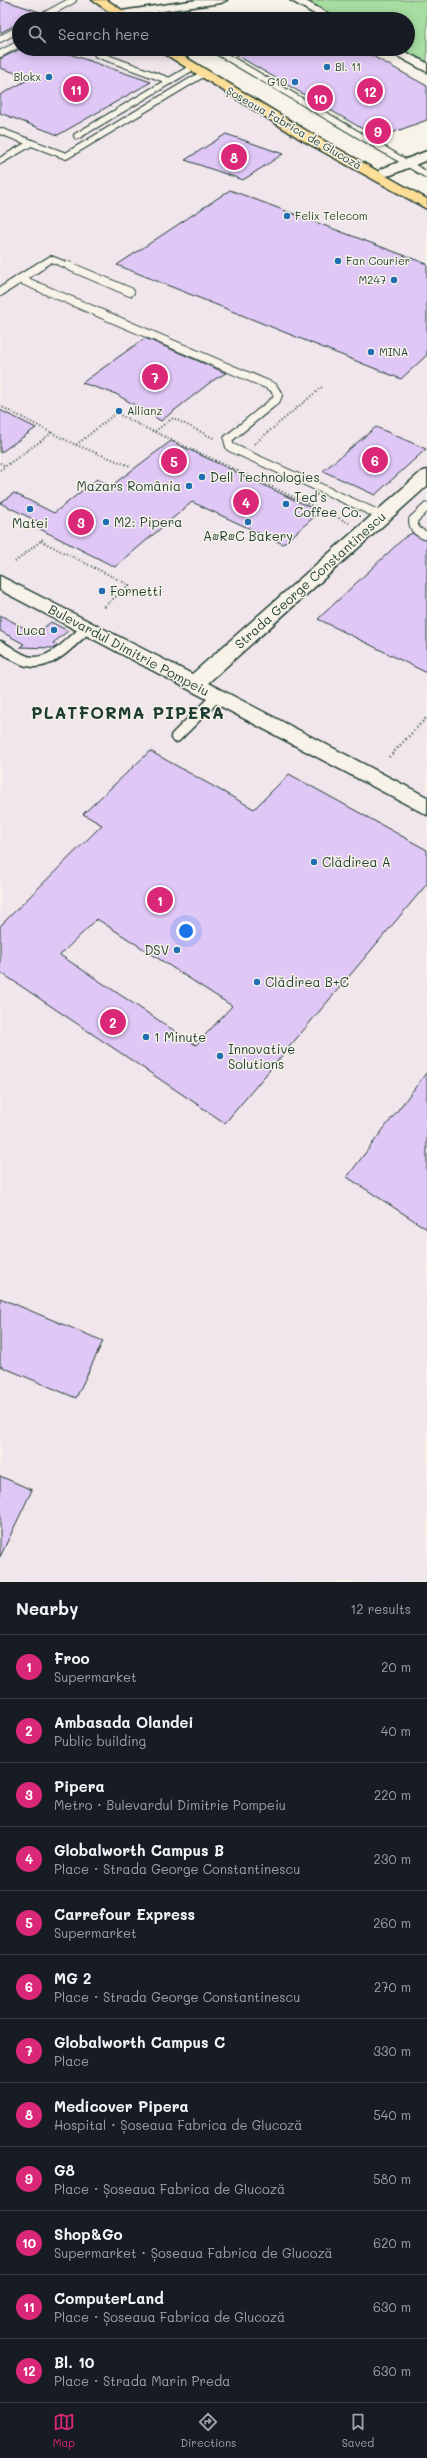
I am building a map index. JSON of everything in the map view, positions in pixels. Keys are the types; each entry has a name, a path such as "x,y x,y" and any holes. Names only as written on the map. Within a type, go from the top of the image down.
{"main road":[{"path":"83,0 110,12"},
{"path":"98,0 114,12"},
{"name":"Șoseaua Fabrica de Glucoză","path":"174,56 313,140 427,205"},
{"name":"Șoseaua Fabrica de Glucoză","path":"189,56 278,111 427,194"}],"street":[{"path":"140,12 221,0"},
{"path":"296,0 319,12"},
{"path":"404,56 427,68"},
{"path":"386,172 427,155"},
{"name":"Strada George Constantinescu","path":"194,684 427,476"},
{"name":"Bulevardul Dimitrie Pompeiu","path":"0,582 427,807"}],"lane":[{"path":"51,12 73,0"},
{"path":"0,39 12,33"},
{"path":"0,54 12,48"},
{"path":"102,56 170,81"},
{"path":"225,56 427,175"},
{"path":"77,136 170,81 198,71"},
{"path":"0,131 66,156 198,71"},
{"path":"0,161 32,143"},
{"path":"0,292 51,259 130,292"},
{"path":"20,279 273,387 278,394 276,400 228,439 230,447 382,516"},
{"path":"427,507 413,520 412,523 416,530 427,536"},
{"path":"0,646 26,661 42,662 52,657 88,628"},
{"path":"176,737 217,696"}],"path":[{"path":"243,454 322,387"},
{"path":"0,406 52,434 130,466"},
{"path":"76,445 116,413 353,525"},
{"path":"154,432 173,418 230,447"},
{"path":"0,470 52,434"},
{"path":"0,463 6,466"},
{"path":"15,562 42,540 129,585 104,607"},
{"path":"389,757 427,717"}],"shaded area":[{"path":"0,0 87,0 107,12 12,12 12,56 179,56 286,121 427,200 427,1582 0,1582"}],"green space":[{"path":"303,0 427,0 427,62 415,56 415,12 327,12"}],"building":[{"path":"0,0 40,12 12,12 12,27 0,33"},
{"path":"12,53 12,56 75,56 151,82 58,135 0,113 0,95 31,78 0,68 0,59"},
{"path":"238,56 373,56 427,86 427,120 378,138"},
{"path":"226,134 283,154 243,180 185,160"},
{"path":"230,190 427,264 427,355 401,379 117,265"},
{"path":"145,338 226,373 212,381 161,421 116,394 82,383"},
{"path":"0,410 36,428 0,453"},
{"path":"376,427 426,449 375,495 323,471"},
{"path":"171,441 320,512 283,544 192,502 115,567 36,527 41,523 0,503 14,493 54,513 97,479 111,486"},
{"path":"412,533 427,541 427,673 318,619 405,537"},
{"path":"0,615 36,634 51,622 68,631 53,643 58,646 54,648 20,647 24,644 0,631"},
{"path":"150,751 254,809 289,774 427,850 427,884 225,1123 0,972 0,926 102,825 83,814","holes":["97,919 232,1006 196,1045 60,955"]},
{"path":"427,1072 427,1229 347,1177"},
{"path":"0,1298 103,1341 76,1398 0,1366"},
{"path":"0,1476 32,1490 0,1557"}],"place":[{"name":"Bl. 11","path":"327,67"},
{"name":"Blokx","path":"49,77"},
{"name":"G10","path":"295,82"},
{"name":"ComputerLand","path":"76,89"},
{"name":"Bl. 10","path":"370,91"},
{"name":"Shop&Go","path":"320,98"},
{"name":"G8","path":"378,131"},
{"name":"Medicover Pipera","path":"234,157"},
{"name":"Felix Telecom","path":"287,216"},
{"name":"Fan Courier","path":"338,261"},
{"name":"M247","path":"394,280"},
{"name":"MINA","path":"371,352"},
{"name":"Globalworth Campus C","path":"155,377"},
{"name":"Allianz","path":"119,411"},
{"name":"MG 2","path":"375,460"},
{"name":"Carrefour Express","path":"174,461"},
{"name":"Dell Technologies","path":"202,477"},
{"name":"Mazars România","path":"189,486"},
{"name":"Globalworth Campus B","path":"246,502"},
{"name":"Ted's Coffee Co.","path":"286,504"},
{"name":"Matei","path":"30,509"},
{"name":"Pipera","path":"81,522"},
{"name":"M2: Pipera","path":"106,522"},
{"name":"A•R•C Bakery","path":"248,522"},
{"name":"Fornetti","path":"102,591"},
{"name":"Luca","path":"54,630"},
{"name":"Clădirea A","path":"314,862"},
{"name":"Froo","path":"160,900"},
{"name":"DSV","path":"177,950"},
{"name":"Clădirea B+C","path":"257,982"},
{"name":"Ambasada Olandei","path":"113,1022"},
{"name":"1 Minute","path":"146,1037"},
{"name":"Innovative Solutions","path":"220,1056"}],"district":[{"name":"PLATFORMA PIPERA","path":"128,713"}]}
